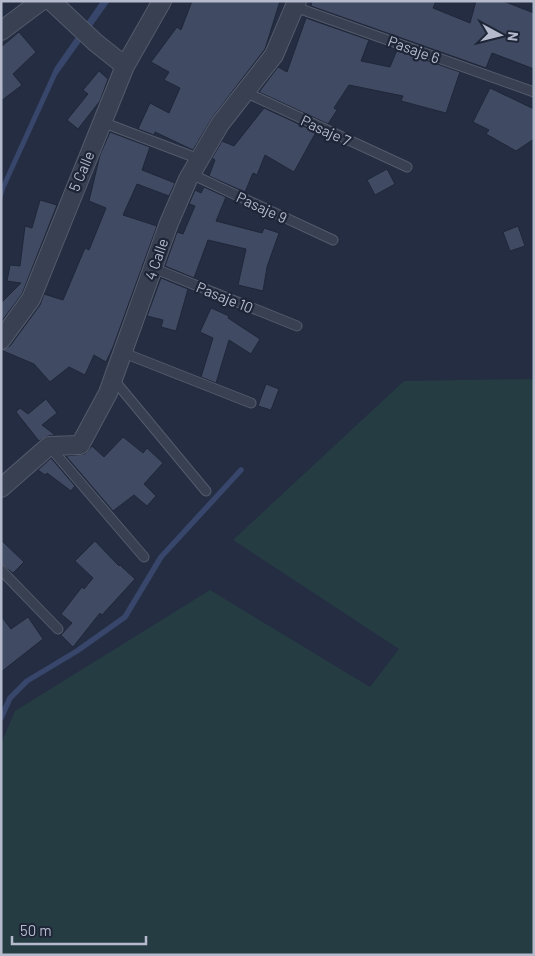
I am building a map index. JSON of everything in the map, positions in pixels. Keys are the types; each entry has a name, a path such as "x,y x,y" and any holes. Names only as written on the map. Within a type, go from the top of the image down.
{"street":[{"path":"1,31 41,1"},
{"path":"51,1 96,44 125,66"},
{"name":"5 Calle","path":"1,340 31,299 125,66 162,1"},
{"name":"4 Calle","path":"49,446 80,445 114,380 169,223 195,166 220,124 274,55 296,4"},
{"path":"1,488 49,446"}],"lane":[{"name":"Pasaje 6","path":"296,4 534,92"},
{"name":"Pasaje 7","path":"245,92 408,167"},
{"name":"Pasaje 9","path":"102,122 195,166 333,240"},
{"name":"Pasaje 10","path":"153,268 297,326"},
{"path":"124,353 251,403"},
{"path":"114,380 206,491"},
{"path":"49,446 144,558"},
{"path":"1,570 58,629"}],"shaded area":[{"path":"534,379 534,955 1,955 1,744 15,711 210,590 370,687 399,649 233,540 404,381"}],"water":[{"path":"101,1 110,1 57,75 5,189 1,203 1,186 55,67"}],"building":[{"path":"192,1 280,1 265,49 212,118 193,150 155,132 154,135 138,129 150,103 169,113 180,88 164,80 169,72 151,62 177,27 181,30"},
{"path":"312,1 436,1 433,8 470,23 476,1 503,1 534,13 534,69 492,53 486,68 311,6"},
{"path":"306,18 369,40 361,61 390,67 397,50 460,72 446,113 401,101 403,96 349,85 334,108 337,110 328,124 259,92 278,67 287,72"},
{"path":"19,32 36,52 13,74 22,85 1,101 1,47"},
{"path":"99,71 108,79 100,101 78,129 67,120 88,94 83,90"},
{"path":"490,88 534,109 534,139 516,151 486,134 489,130 473,122"},
{"path":"264,108 316,132 294,172 265,155 257,175 253,173 245,192 209,176 215,160 212,158 222,141 234,146"},
{"path":"110,132 150,147 142,170 175,183 169,196 137,184 123,215 157,226 106,362 94,355 85,375 69,367 50,382 34,364 1,350 10,346 40,305 44,294 63,300 85,248 89,250 106,208 89,201 100,155"},
{"path":"387,169 395,184 375,195 367,180"},
{"path":"204,187 226,197 216,221 262,233 264,228 279,233 267,267 263,291 238,285 246,249 208,240 194,278 165,266 177,232 183,234 195,206 189,204 195,190 201,193"},
{"path":"40,200 57,205 22,294 1,322 1,303 21,283 7,281 10,265 20,266 25,226 32,228"},
{"path":"518,226 525,246 510,251 503,232"},
{"path":"161,278 188,289 176,331 161,327 163,320 147,316"},
{"path":"211,308 229,316 228,318 260,339 251,354 229,340 216,383 201,377 213,338 200,332"},
{"path":"266,384 279,389 271,410 258,406"},
{"path":"46,399 57,413 42,425 55,435 48,436 39,441 16,412 20,408 28,414"},
{"path":"123,437 143,453 147,448 163,463 144,484 156,496 147,506 134,495 113,511 66,456 85,454 92,446 104,457"},
{"path":"51,458 75,486 71,491 47,473 45,475 38,470"},
{"path":"1,540 24,562 13,573 1,564"},
{"path":"95,541 119,566 135,579 102,615 100,613 73,647 61,635 72,623 61,614 82,587 84,589 93,578 75,561"},
{"path":"1,616 11,629 28,617 43,639 1,672"}],"waterway":[{"path":"1,718 10,698 27,681 77,651 125,617 161,557 241,470"}]}
